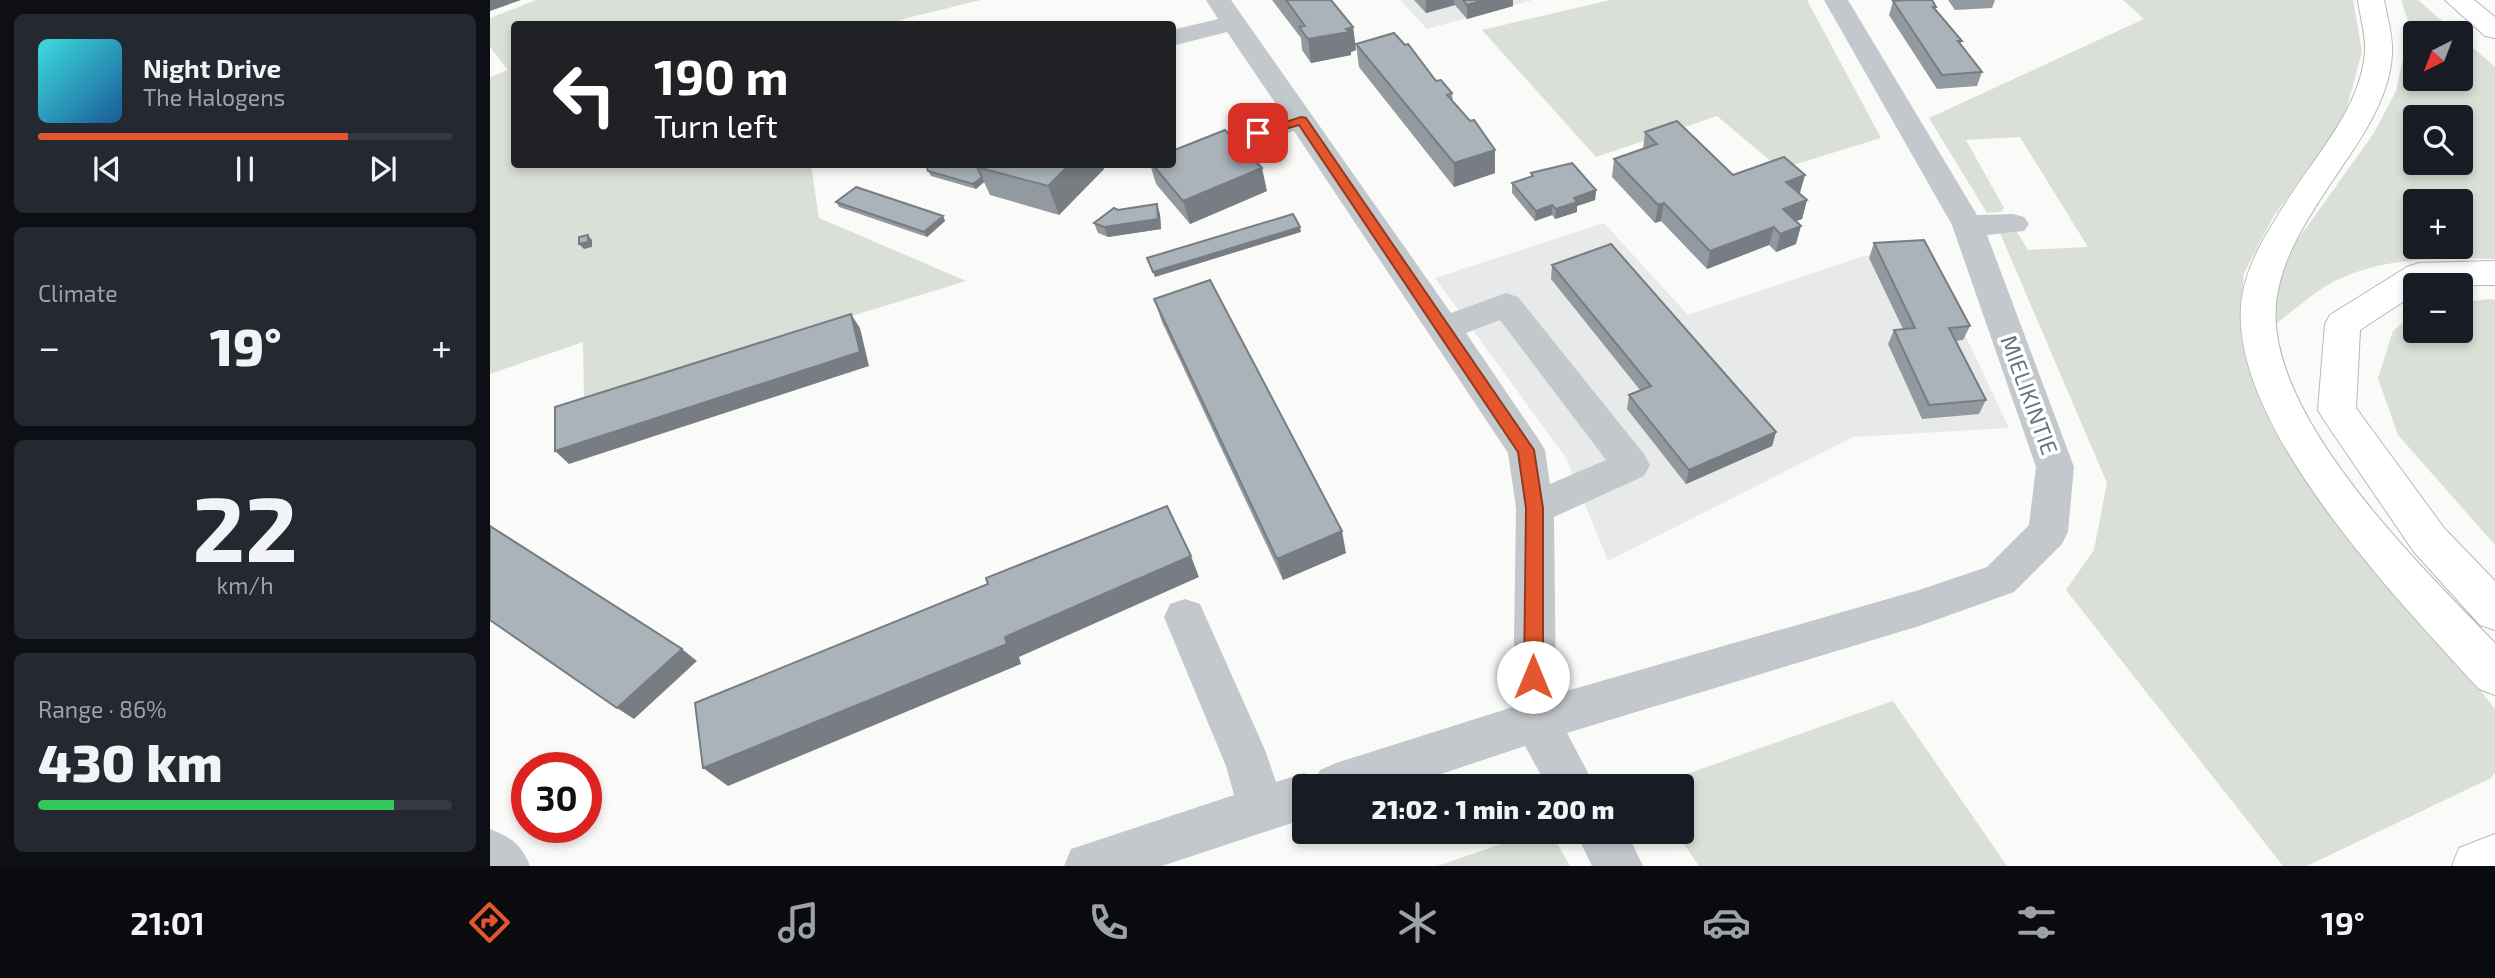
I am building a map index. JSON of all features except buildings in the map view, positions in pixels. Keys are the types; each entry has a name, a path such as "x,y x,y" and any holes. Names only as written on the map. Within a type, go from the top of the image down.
{"main road":[{"path":"2371,0 2378,56 2356,122 2290,221 2263,277 2258,310 2260,348 2279,399 2320,472 2361,524 2495,674"},
{"path":"2458,0 2495,30"},
{"path":"2495,273 2419,275 2343,324 2337,410 2430,540 2495,611"},
{"path":"2477,866 2495,859"}],"street":[{"name":"MIELIKINTIE","path":"1373,774 1536,721 1919,608 2000,580 2048,532 2055,467 1968,225 1836,0"},
{"path":"1176,36 1226,11 1526,450 1535,508 1533,677 1536,721 1565,774"},
{"path":"1968,225 2013,224"},
{"path":"1445,328 1506,305 1630,465 1535,508"},
{"path":"1088,866 1282,803 1249,766 1185,617"},
{"path":"1606,844 1619,866"},
{"path":"490,853 506,866"}],"lane":[{"path":"1214,146 1301,120"}],"shaded area":[{"path":"536,0 981,0 899,21 511,21 511,168 811,168 819,218 966,281 584,398 583,342 490,374 490,77 508,70 490,47 490,18"},
{"path":"1400,0 1533,0 1427,29"},
{"path":"1610,0 1807,0 1881,138 1780,169 1717,116 1596,157 1482,30"},
{"path":"2123,0 2353,0 2362,52 2344,118 2272,219 2244,273 2241,307 2262,398 2277,431 2303,469 2495,709 2495,772 2491,778 2307,866 2283,866 2066,590 2094,550 2107,483 2000,233 2017,232 2028,250 2088,247 2020,137 1966,140 2004,208 2001,212 1987,213 1929,118 2144,19"},
{"path":"2401,0 2418,0 2442,21 2408,21"},
{"path":"2473,48 2495,67 2495,259 2473,258 2473,189 2403,189 2403,259 2428,259 2383,265 2340,278 2277,323 2274,295 2296,242 2374,133 2396,91 2403,59 2403,91 2473,91"},
{"path":"1604,223 1688,315 1864,256 1925,250 2009,428 1853,437 1608,561 1566,458 1435,278"},
{"path":"2495,300 2495,545 2398,435 2378,378 2393,331 2403,323 2403,343 2473,343 2473,301"},
{"path":"1893,701 2007,866 1699,866 1684,844 1694,844 1694,774 1687,774"},
{"path":"1501,844 1557,844 1570,866 1437,866"}],"route":[{"path":"1258,133 1301,120 1526,450 1535,508 1533,677"}]}
